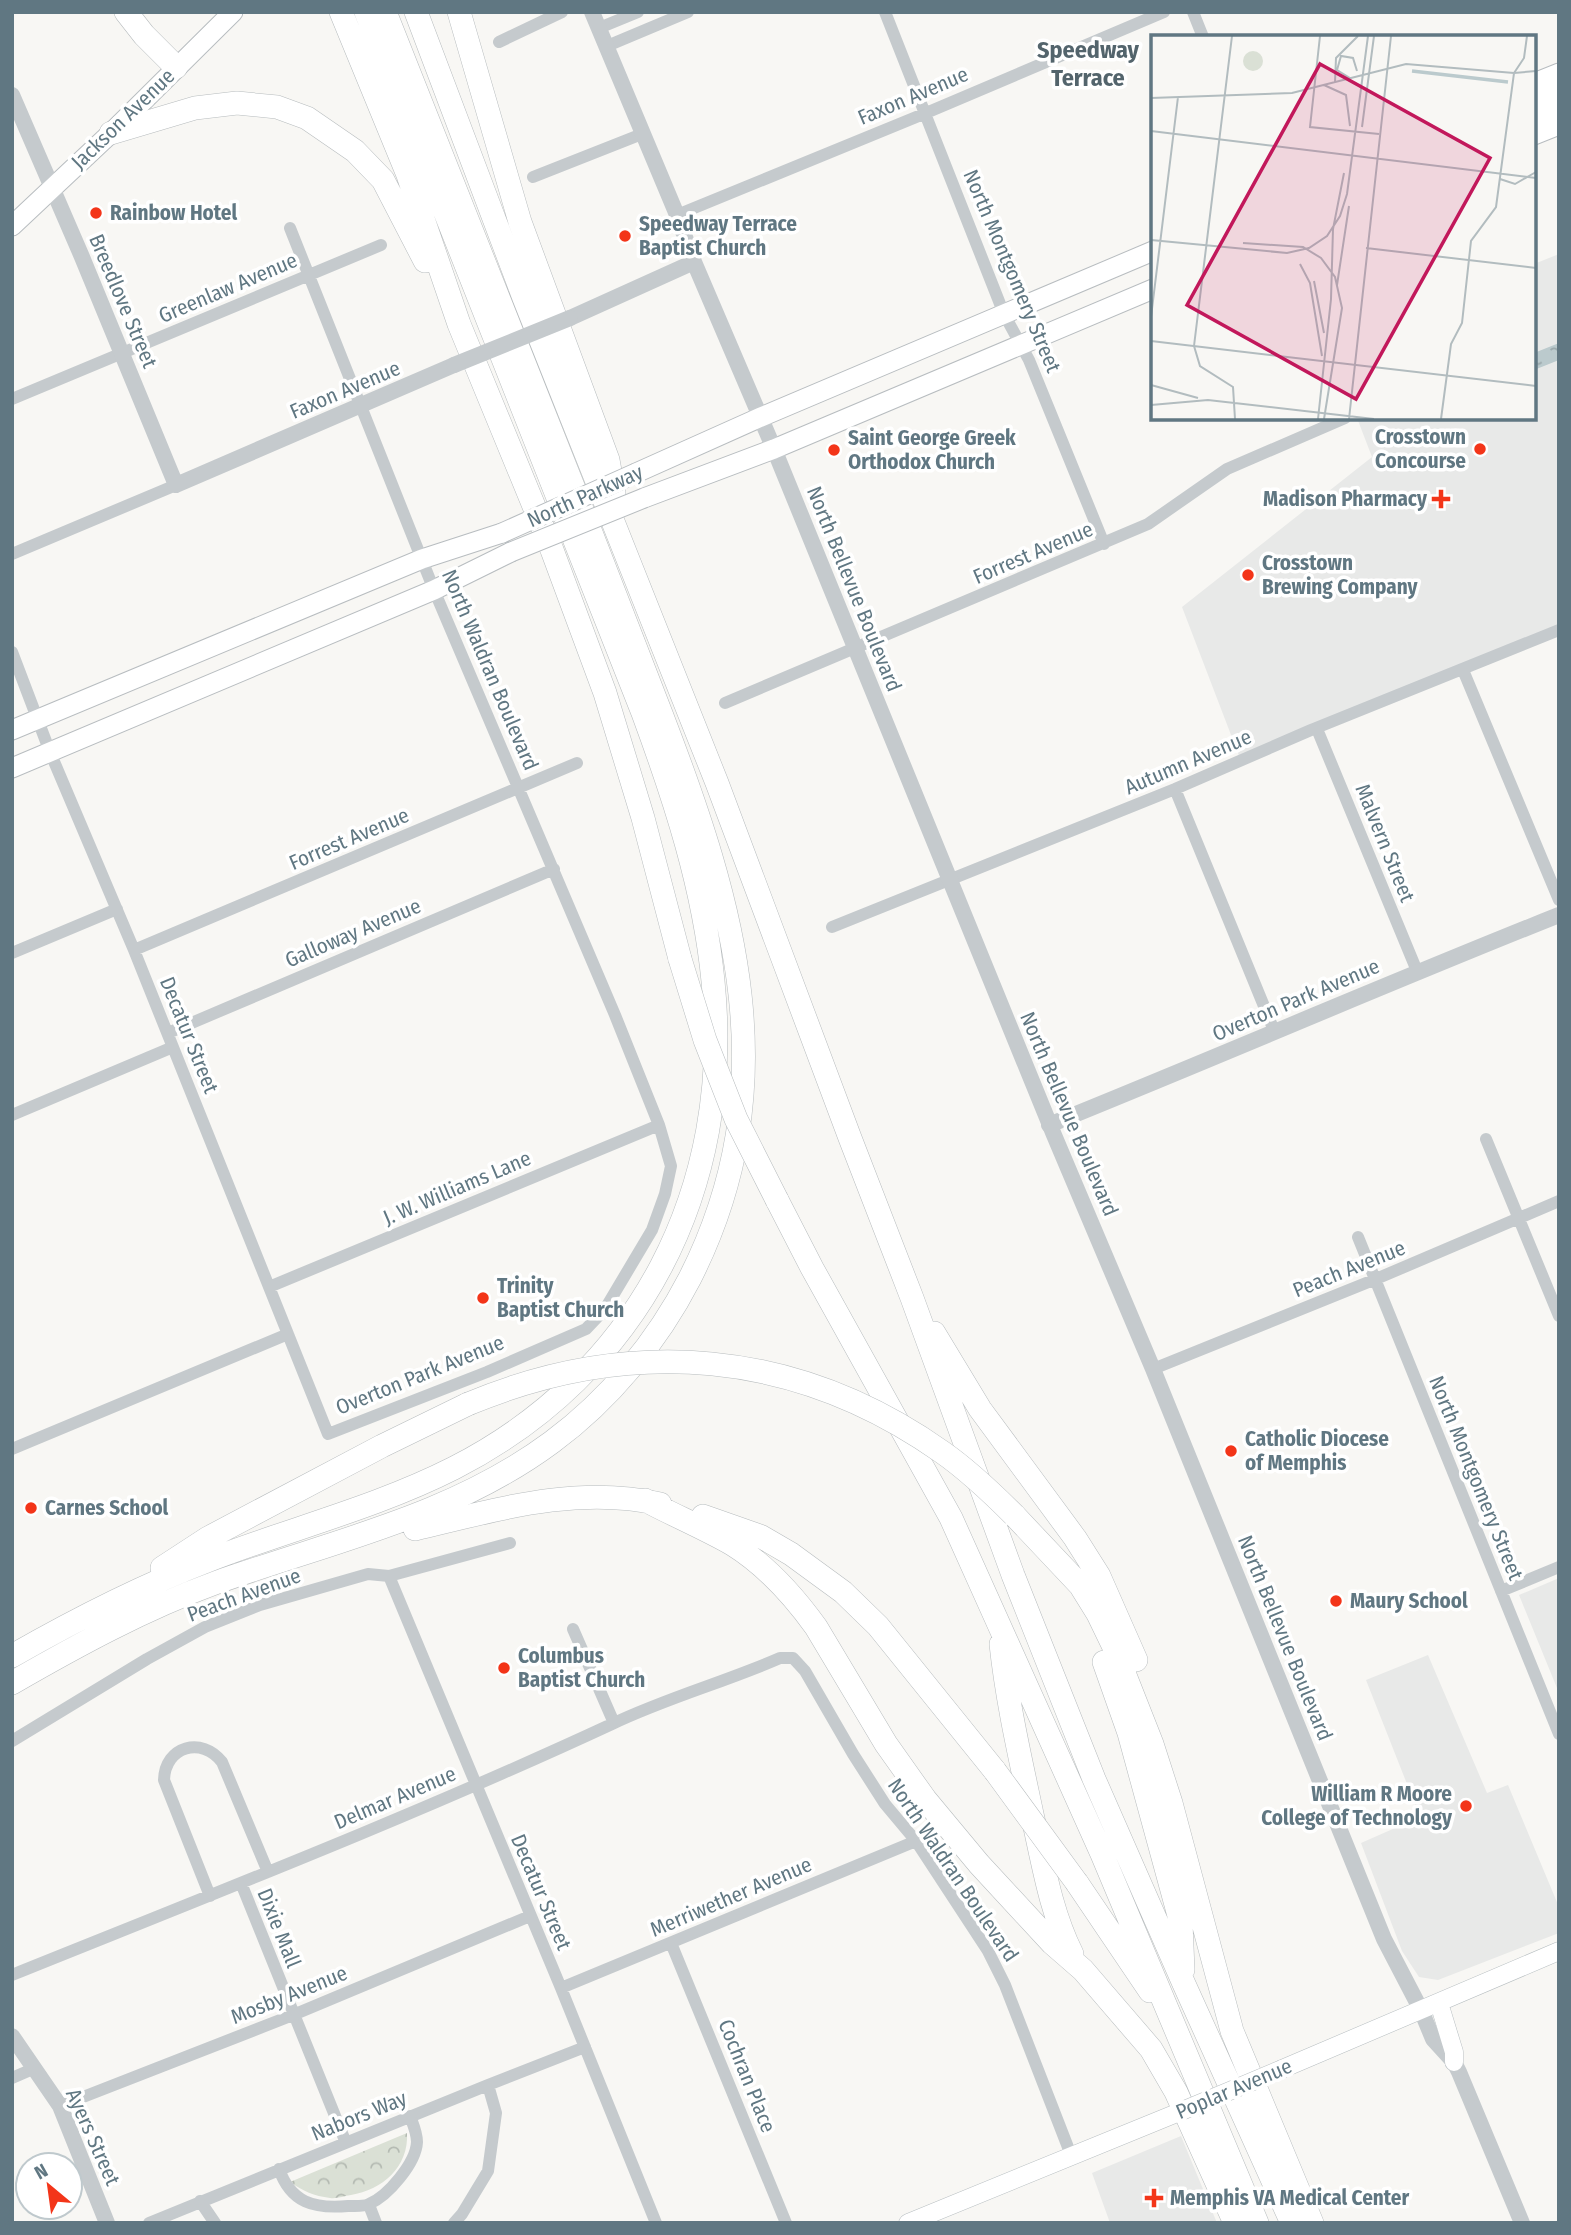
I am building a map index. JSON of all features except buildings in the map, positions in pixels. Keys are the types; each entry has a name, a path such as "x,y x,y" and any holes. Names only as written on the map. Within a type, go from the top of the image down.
{"highway":[{"path":"126,12 144,35 176,67"},
{"path":"341,12 408,175 459,324 552,550 605,693 643,818 680,959 705,1040 736,1119 812,1268 951,1518 1174,2024 1257,2223"},
{"path":"105,1605 208,1560 368,1506 419,1485 488,1450 550,1406 611,1343 637,1309 656,1276 689,1205 712,1110 715,1027 712,970 703,911 675,806 643,713 366,12"},
{"path":"12,1683 141,1613 279,1560 403,1521 487,1485 558,1438 607,1394 647,1347 670,1313 702,1252 724,1194 733,1158 743,1083 742,1000 726,908 700,815 385,12"},
{"path":"416,12 524,298 718,783 1013,1575 1094,1779 1292,2223"},
{"path":"459,12 520,222 608,460 624,544"},
{"path":"111,133 195,108 237,103 277,107 307,118 355,151 383,180 459,324"},
{"path":"912,1298 980,1409 1075,1538 1099,1576 1115,1610 1166,1739 1188,1811 1217,1973"},
{"path":"12,1656 105,1605 208,1538 392,1441 499,1391 541,1378 620,1363 696,1362 772,1373 843,1396 915,1433 967,1471 1014,1515 1098,1614 1114,1645 1152,1744 1171,1803 1231,2031 1312,2223"},
{"path":"279,1560 518,1504 587,1496 645,1500 683,1509 760,1536 819,1573 878,1626 995,1771 1103,1919 1134,1970 1174,2024"},
{"path":"645,1500 732,1544 792,1595 817,1626 886,1744 925,1799 979,1864 1052,1943 1083,1970 1151,2049 1165,2071 1235,2223"},
{"path":"1075,1588 1129,1733 1181,1923 1184,1984"},
{"path":"999,1623 1006,1694 1054,1910 1061,1931 1083,1970"}],"main road":[{"name":"Jackson Avenue","path":"12,226 233,12"},
{"path":"1536,82 1559,73"},
{"path":"1536,99 1559,90"},
{"path":"1536,117 1559,107"},
{"path":"1536,134 1559,125"},
{"name":"North Parkway","path":"12,730 422,559 502,533 761,416 1151,252"},
{"name":"North Parkway","path":"12,768 434,590 511,552 774,449 1151,290"},
{"name":"Poplar Avenue","path":"908,2223 1177,2113 1559,1951"},
{"path":"1439,2003 1454,2052 1454,2062"}],"street":[{"path":"499,42 562,12"},
{"name":"North Bellevue Boulevard","path":"592,12 694,262 761,416 1049,1125 1153,1369 1384,1939 1433,2039 1454,2062 1522,2223"},
{"path":"599,29 638,12"},
{"path":"607,46 688,12"},
{"name":"North Montgomery Street","path":"885,12 1004,313 1021,344 1104,544"},
{"name":"Faxon Avenue","path":"677,215 1164,12"},
{"path":"1193,12 1202,35"},
{"name":"Breedlove Street","path":"12,95 176,485"},
{"path":"533,177 642,134"},
{"name":"North Waldran Boulevard","path":"290,228 434,590 554,869 659,1125"},
{"name":"Greenlaw Avenue","path":"12,399 381,245"},
{"name":"Faxon Avenue","path":"12,554 570,318 694,262"},
{"name":"Forrest Avenue","path":"725,703 1148,524 1227,469 1340,420"},
{"name":"Autumn Avenue","path":"832,927 1559,630"},
{"name":"Decatur Street","path":"12,652 50,752 168,1033 328,1434"},
{"path":"1463,670 1559,900"},
{"name":"Malvern Street","path":"1317,729 1417,971"},
{"name":"Forrest Avenue","path":"134,950 577,763"},
{"path":"1175,789 1275,1033"},
{"name":"Galloway Avenue","path":"168,1033 554,869"},
{"path":"12,953 117,909"},
{"name":"Overton Park Avenue","path":"1049,1125 1275,1033 1417,971 1559,915"},
{"path":"12,1115 173,1047"},
{"name":"Overton Park Avenue","path":"328,1434 475,1377 586,1329 605,1309 652,1230 671,1166 659,1125"},
{"name":"J. W. Williams Lane","path":"269,1287 659,1125"},
{"path":"1486,1139 1559,1317"},
{"name":"Peach Avenue","path":"1153,1369 1376,1279 1559,1200"},
{"name":"North Montgomery Street","path":"1358,1237 1559,1734"},
{"path":"12,1449 288,1334"},
{"name":"Peach Avenue","path":"12,1741 205,1627 260,1605 368,1574 389,1576 510,1543"},
{"path":"1501,1591 1559,1567"},
{"name":"Decatur Street","path":"389,1576 656,2223"},
{"path":"573,1629 614,1723"},
{"name":"Delmar Avenue","path":"12,1975 268,1872 614,1723 780,1658 793,1658"},
{"name":"North Waldran Boulevard","path":"793,1658 805,1671 853,1755 885,1804 916,1841 988,1951 1005,1985 1071,2155"},
{"path":"210,1896 164,1780 168,1763 187,1748 200,1747 211,1751 222,1762 268,1872"},
{"name":"Merriwether Avenue","path":"561,1988 916,1841"},
{"name":"Dixie Mall","path":"240,1883 346,2143"},
{"name":"Mosby Avenue","path":"60,2106 293,2015 530,1916"},
{"name":"Cochran Place","path":"671,1943 786,2223"},
{"name":"Ayers Street","path":"12,2036 60,2106 107,2223"},
{"name":"Nabors Way","path":"149,2223 585,2047"},
{"path":"12,2078 35,2068"},
{"path":"454,2223 488,2171 496,2113 488,2085"},
{"path":"279,2169 284,2183 296,2197 311,2204 332,2207 369,2204 393,2186 413,2158 417,2143 410,2116"},
{"path":"200,2201 215,2223"},
{"path":"369,2204 376,2223"}],"shaded area":[{"path":"1559,254 1559,630 1241,761 1182,607 1372,457 1358,420 1536,420 1536,263"},
{"path":"1559,1578 1559,1693 1519,1595"},
{"name":"William R Moore College of Technology","path":"1428,1655 1487,1793 1508,1785 1559,1907 1559,1933 1438,1980 1419,1977 1402,1951 1361,1843 1420,1817 1366,1680"},
{"name":"Memphis VA Medical Center","path":"1181,2136 1217,2223 1110,2223 1092,2173"}],"green space":[{"path":"407,2133 403,2156 398,2166 391,2175 373,2188 333,2198 309,2193 290,2182"}],"water":[{"path":"1559,343 1559,360 1536,369 1536,352"}],"place":[{"name":"Rainbow Hotel","path":"96,213"},
{"name":"Speedway Terrace Baptist Church","path":"625,236"},
{"name":"Crosstown Concourse","path":"1480,449"},
{"name":"Saint George Greek Orthodox Church","path":"834,450"},
{"name":"Madison Pharmacy","path":"1441,499"},
{"name":"Crosstown Brewing Company","path":"1248,575"},
{"name":"Trinity Baptist Church","path":"483,1298"},
{"name":"Catholic Diocese of Memphis","path":"1231,1451"},
{"name":"Carnes School","path":"31,1508"},
{"name":"Maury School","path":"1336,1601"},
{"name":"Columbus Baptist Church","path":"504,1668"},
{"name":"William R Moore College of Technology","path":"1466,1806"},
{"name":"Memphis VA Medical Center","path":"1154,2198"}],"district":[{"name":"Speedway Terrace","path":"1088,64"}]}
